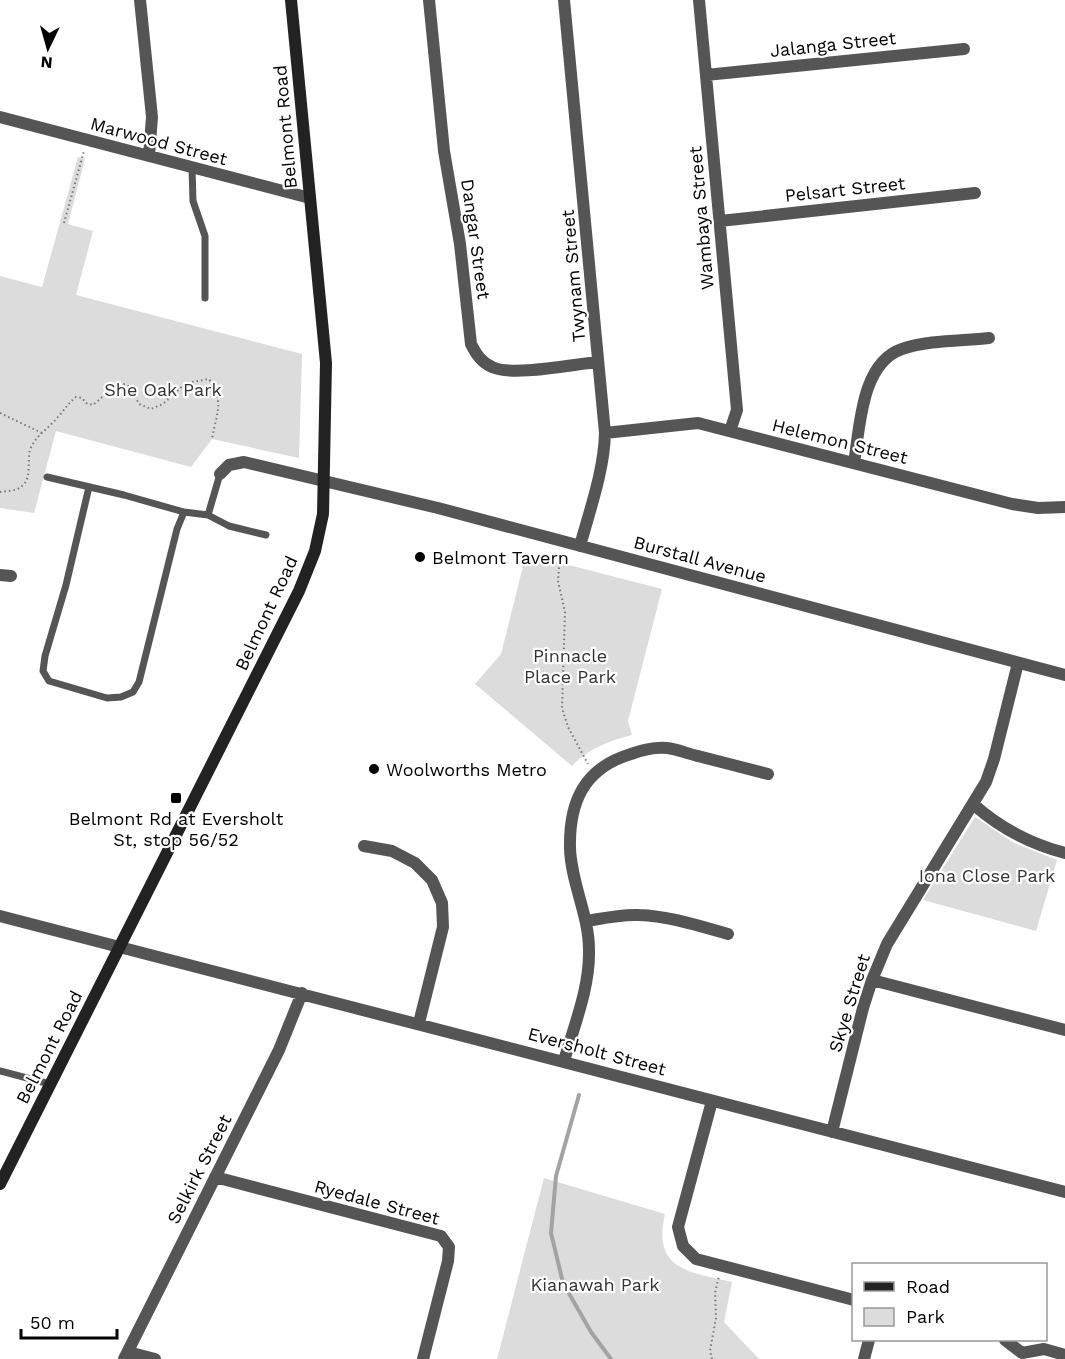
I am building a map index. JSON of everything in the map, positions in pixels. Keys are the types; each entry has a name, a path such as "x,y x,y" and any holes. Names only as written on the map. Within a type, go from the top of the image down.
{"main road":[{"name":"Belmont Road","path":"0,1184 299,591 315,551 323,514 325,482 326,363 291,0"}],"street":[{"path":"140,0 152,117 149,156"},
{"name":"Dangar Street","path":"429,0 444,151 460,244 471,344 478,358 493,368 511,372 598,362"},
{"name":"Twynam Street","path":"564,0 605,433 605,446 580,546"},
{"name":"Wambaya Street","path":"699,0 737,410 730,431"},
{"name":"Jalanga Street","path":"706,75 964,49"},
{"name":"Marwood Street","path":"0,117 310,198"},
{"name":"Pelsart Street","path":"720,221 975,193"},
{"path":"855,463 865,398 872,375 880,363 899,350 921,345 989,338"},
{"name":"Helemon Street","path":"605,433 698,423 1012,504 1038,508 1065,507"},
{"name":"Burstall Avenue","path":"220,474 230,465 244,462 438,508 1065,675"},
{"name":"Skye Street","path":"832,1132 872,980 887,944 986,783 1018,663"},
{"path":"564,1061 588,975 590,951 587,921 572,859 572,818 578,796 587,780 605,764 625,756 646,749 667,748 768,774"},
{"path":"973,804 992,821 1018,836 1047,849 1065,853"},
{"path":"364,846 392,851 414,862 432,880 442,903 443,927 419,1023"},
{"path":"587,921 620,915 664,917 728,934"},
{"name":"Eversholt Street","path":"0,916 1065,1192"},
{"path":"872,980 1065,1030"},
{"name":"Selkirk Street","path":"126,1355 279,1050 302,993"},
{"path":"711,1101 678,1227 682,1246 696,1259 852,1299"},
{"name":"Ryedale Street","path":"215,1177 441,1236 449,1247 448,1261 423,1359"},
{"path":"864,1359 869,1341"},
{"path":"1006,1341 1021,1356 1044,1349 1065,1355"},
{"path":"126,1355 155,1359"}],"lane":[{"path":"192,168 193,201 205,236 205,298"},
{"path":"208,515 220,474"},
{"path":"47,477 184,512 208,515 229,526 266,534"},
{"path":"89,487 43,671 49,681 106,698 121,697 133,692 139,682 177,529 184,512"},
{"path":"0,1071 50,1084"}],"path":[{"path":"64,223 86,140"},
{"path":"0,492 15,490 22,486 27,479 30,450 36,438 76,397 93,405 115,386 124,384 130,387 139,404 151,409 163,404 186,383 209,379 216,390 219,403 212,439"},
{"path":"0,413 42,433"},
{"path":"560,554 558,581 566,612 562,708 575,744 594,774"},
{"path":"712,1359 710,1351 716,1317 715,1293 721,1266"}],"green space":[{"name":"She Oak Park","path":"78,157 85,159 68,224 93,231 76,295 302,354 299,458 212,439 191,467 56,431 34,513 0,508 0,276 42,287"},
{"name":"Pinnacle Place Park","path":"526,554 662,589 628,721 632,735 600,746 572,766 475,684 501,654"},
{"name":"Iona Close Park","path":"975,817 1014,843 1057,860 1036,931 923,900"},
{"name":"Kianawah Park","path":"544,1178 665,1214 662,1233 664,1247 669,1257 688,1271 732,1282 724,1322 759,1359 497,1359"}],"waterway":[{"path":"579,1095 556,1176 551,1233 563,1283 591,1332 611,1359"}],"place":[{"name":"Belmont Tavern","path":"420,557"},
{"name":"Woolworths Metro","path":"374,769"},
{"name":"Belmont Rd at Eversholt St, stop 56/52","path":"176,798"}]}
